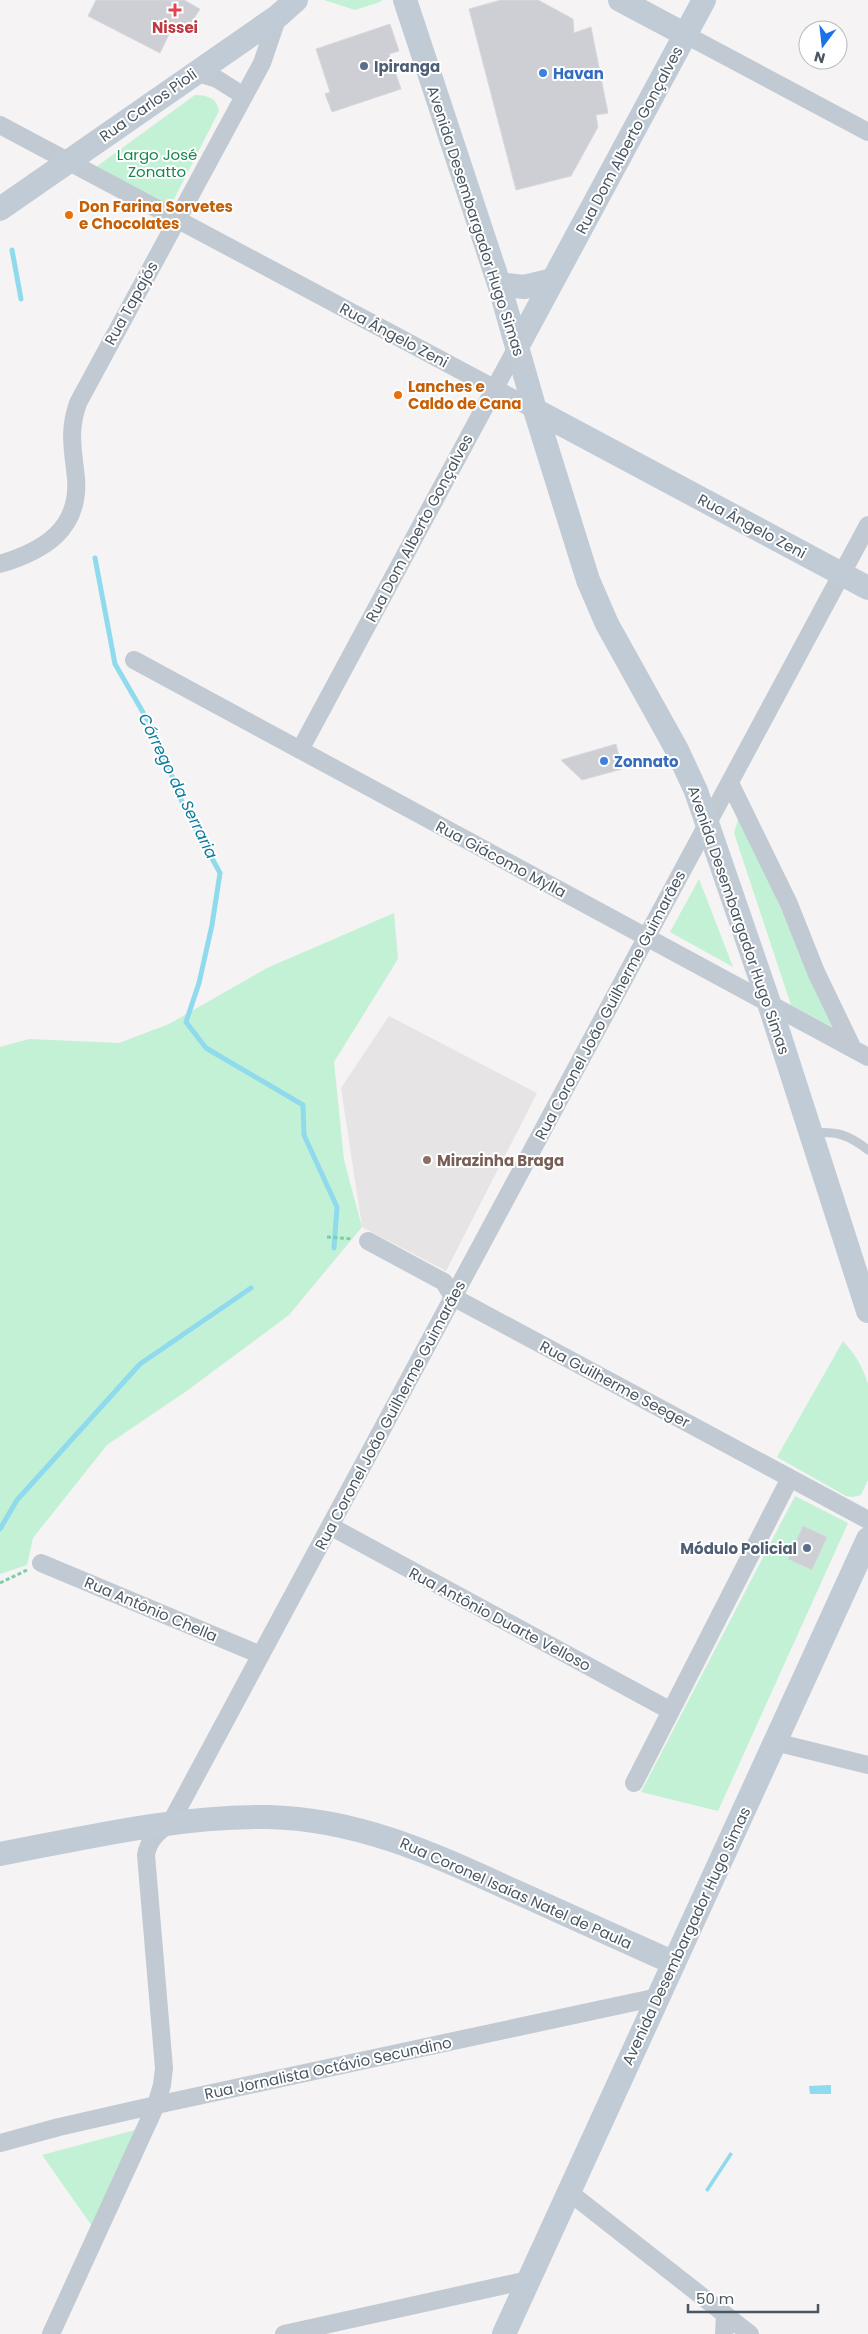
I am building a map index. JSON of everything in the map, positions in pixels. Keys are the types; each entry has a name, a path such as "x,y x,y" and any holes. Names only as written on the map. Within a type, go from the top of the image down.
{"main road":[{"name":"Rua Carlos Pioli","path":"0,210 282,8 296,0"},
{"name":"Avenida Desembargador Hugo Simas","path":"405,0 499,284 535,410 588,580 598,605 677,750 696,791 769,1003 868,1312"},
{"path":"620,0 686,35"},
{"name":"Rua Dom Alberto Gonçalves","path":"517,347 704,0"},
{"path":"499,284 524,287 553,280"},
{"name":"Rua Ângelo Zeni","path":"535,410 868,588"},
{"name":"Avenida Desembargador Hugo Simas","path":"504,2334 868,1539"},
{"name":"Rua Coronel Isaías Natel de Paula","path":"0,1854 172,1822 269,1818 308,1821 366,1832 431,1853 674,1963"}],"street":[{"name":"Rua Tapajós","path":"0,564 37,551 49,543 66,524 75,495 76,480 70,440 72,422 78,403 262,63 282,8"},
{"path":"686,35 868,132"},
{"path":"195,72 217,79 244,96"},
{"name":"Rua Ângelo Zeni","path":"0,125 535,410"},
{"name":"Rua Dom Alberto Gonçalves","path":"300,750 517,347"},
{"name":"Rua Coronel João Guilherme Guimarães","path":"51,2334 156,2105 162,2085 164,2061 146,1855 152,1838 172,1822 868,526"},
{"name":"Rua Giácomo Mylla","path":"134,660 861,1053"},
{"path":"730,783 789,904 816,972 861,1053"},
{"name":"Rua Guilherme Seeger","path":"368,1240 444,1282 454,1297 868,1520"},
{"path":"634,1783 790,1478"},
{"name":"Rua Antônio Duarte Velloso","path":"330,1526 671,1711"},
{"name":"Rua Antônio Chella","path":"41,1564 261,1655"},
{"path":"775,1742 868,1765"},
{"name":"Rua Jornalista Octávio Secundino","path":"0,2143 59,2127 156,2105 658,1997"},
{"path":"569,2192 750,2334"},
{"path":"284,2334 528,2280"},
{"path":"724,2334 726,2315"}],"lane":[{"path":"810,1134 834,1132 859,1143 868,1150"}],"path":[{"path":"327,1237 368,1240"},
{"path":"0,1583 41,1564"}],"shaded area":[{"name":"Mirazinha Braga","path":"389,1016 537,1093 446,1271 362,1227 341,1088"}],"green space":[{"path":"324,0 382,0 355,10"},
{"name":"Largo José Zonatto","path":"195,95 214,100 219,111 170,207 96,167"},
{"path":"739,816 836,1029 791,1005 734,833"},
{"path":"699,879 733,967 670,932"},
{"path":"394,913 398,959 334,1062 344,1160 362,1227 289,1315 188,1390 107,1445 33,1538 27,1565 0,1574 0,1047 29,1039 119,1043 169,1024 267,968"},
{"path":"843,1341 858,1361 868,1384 868,1480 861,1495 853,1497 846,1496 777,1457"},
{"path":"795,1496 848,1523 718,1811 641,1792"},
{"path":"135,2130 92,2226 42,2155"}],"water":[{"path":"831,2085 831,2094 810,2094 809,2086"},
{"path":"730,2152 733,2154 708,2192 705,2190"}],"building":[{"path":"96,0 184,0 200,9 186,31 174,24 160,53 88,16"},
{"name":"Havan","path":"501,0 538,0 573,19 574,33 591,27 608,113 596,115 598,127 571,176 516,190 469,9"},
{"name":"Ipiranga","path":"390,24 399,51 389,54 401,89 332,112 325,94 330,92 316,49"},
{"path":"616,744 622,769 582,780 561,760"},
{"name":"Módulo Policial","path":"803,1526 827,1537 812,1570 788,1559"}],"waterway":[{"name":"Córrego da Serraria","path":"12,250 21,299"},
{"name":"Córrego da Serraria","path":"95,558 115,664 155,733 184,807 220,873 212,925 199,983 186,1022 206,1048 303,1105 304,1135 337,1207 334,1248"},
{"path":"0,1529 17,1500 140,1364 251,1288"}],"place":[{"name":"Nissei","path":"175,10"},
{"name":"Ipiranga","path":"364,66"},
{"name":"Havan","path":"543,73"},
{"name":"Don Farina Sorvetes e Chocolates","path":"69,215"},
{"name":"Lanches e Caldo de Cana","path":"398,395"},
{"name":"Zonnato","path":"604,761"},
{"name":"Mirazinha Braga","path":"427,1160"},
{"name":"Módulo Policial","path":"807,1548"}]}
